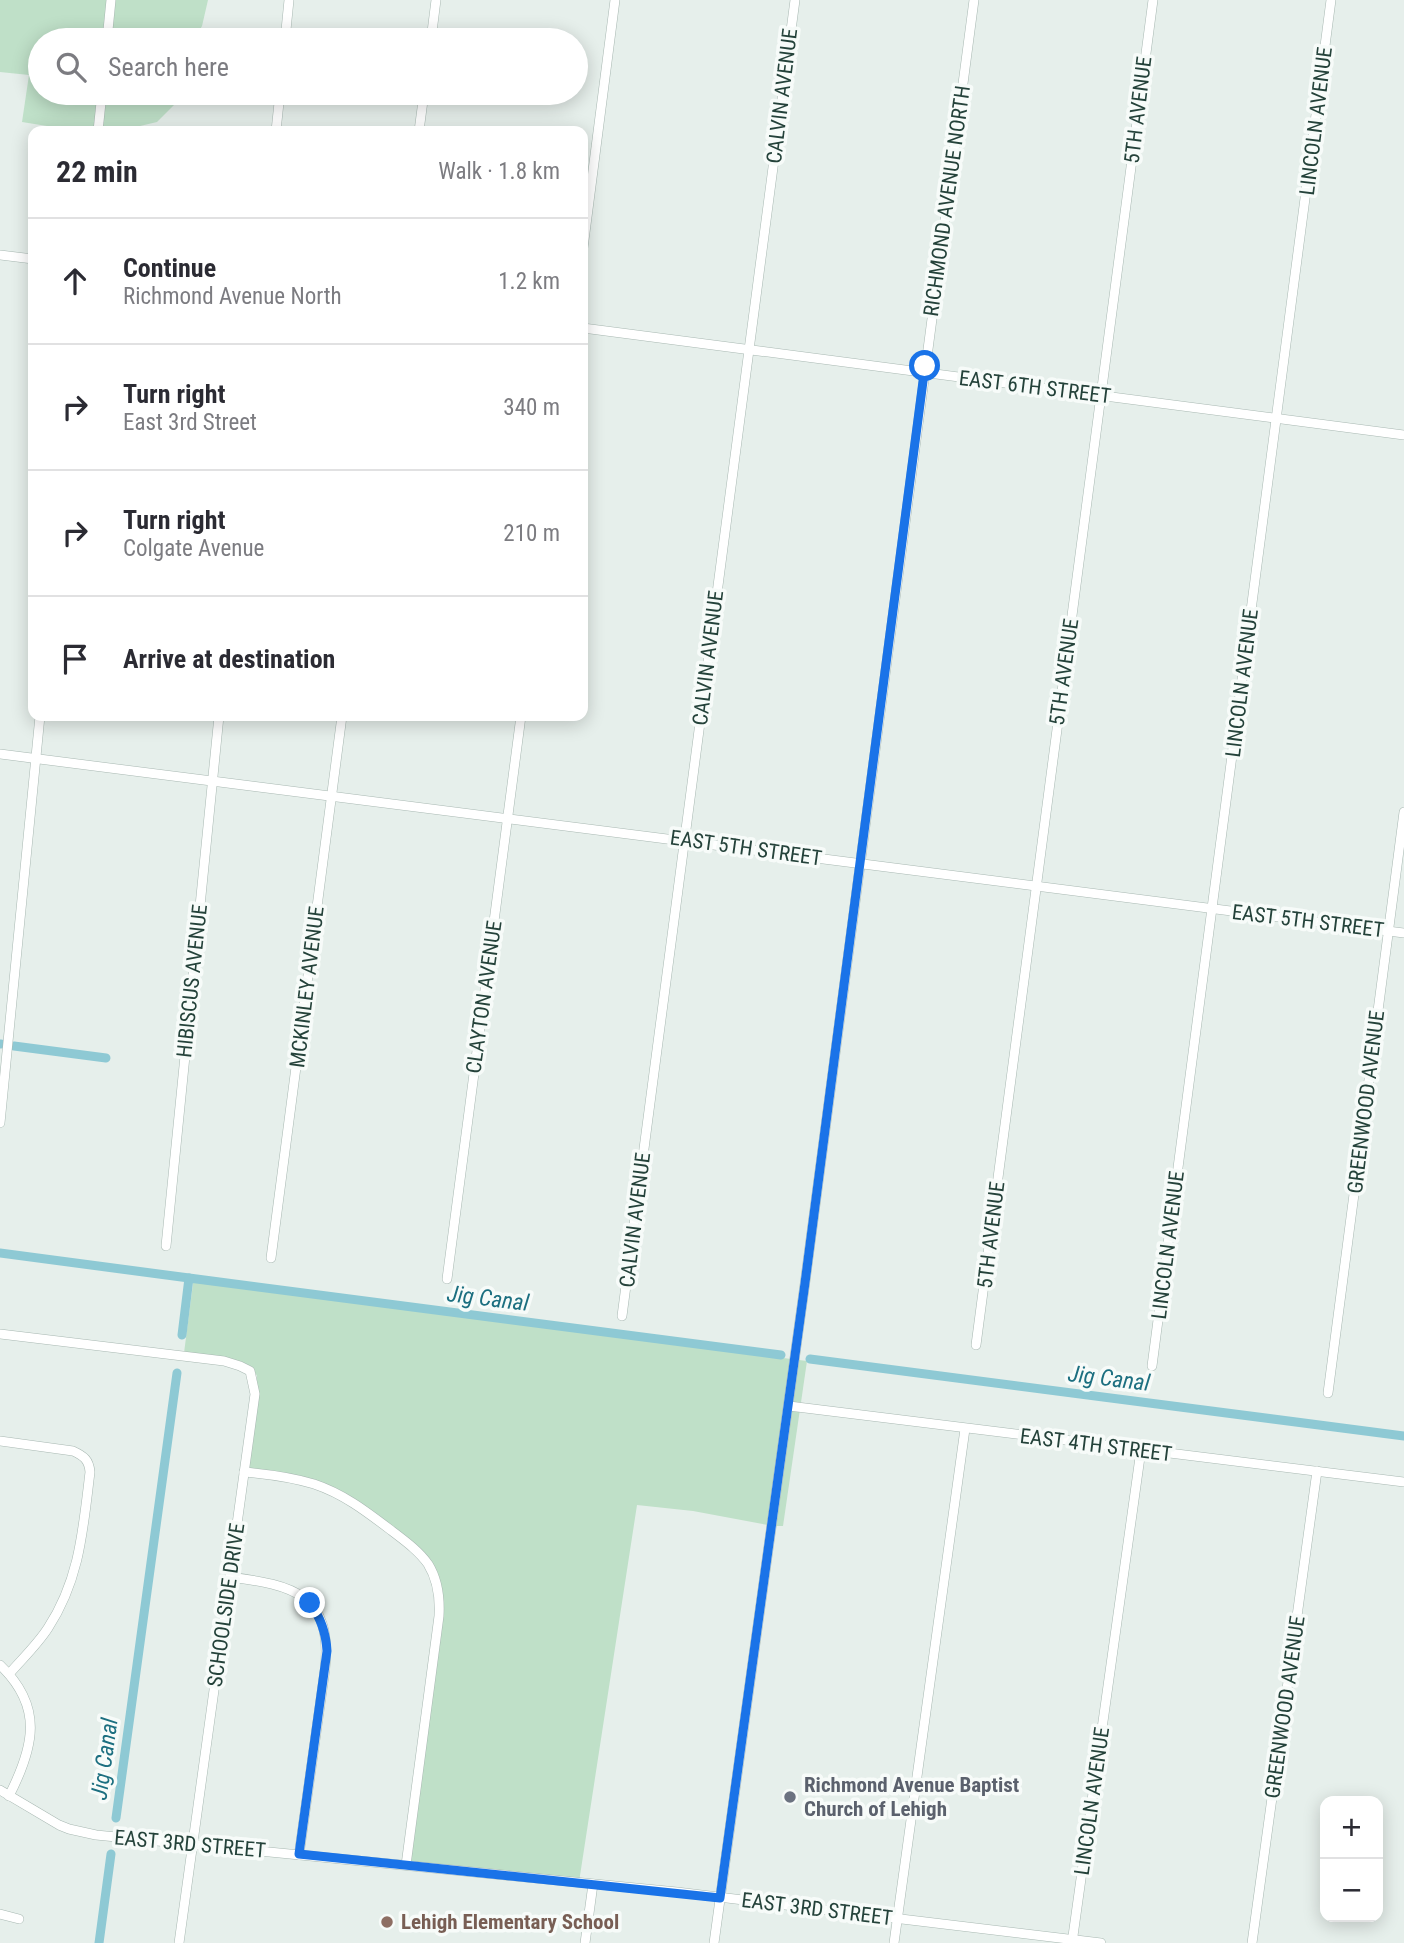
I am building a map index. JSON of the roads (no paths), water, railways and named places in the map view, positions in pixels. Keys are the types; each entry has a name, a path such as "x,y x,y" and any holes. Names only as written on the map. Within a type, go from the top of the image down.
{"street":[{"path":"108,28 111,0"},
{"path":"286,28 289,0"},
{"path":"432,28 436,0"},
{"path":"588,209 615,0"},
{"name":"CALVIN AVENUE","path":"622,1316 795,0"},
{"name":"RICHMOND AVENUE NORTH","path":"714,1943 789,1406 974,0"},
{"name":"5TH AVENUE","path":"976,1345 1153,0"},
{"name":"LINCOLN AVENUE","path":"1152,1366 1331,0"},
{"path":"99,126 101,105"},
{"path":"277,126 279,105"},
{"path":"420,126 422,105"},
{"path":"0,255 28,258"},
{"name":"EAST 6TH STREET","path":"588,329 1404,435"},
{"path":"0,1123 40,721"},
{"name":"HIBISCUS AVENUE","path":"166,1245 219,721"},
{"name":"MCKINLEY AVENUE","path":"271,1258 341,721"},
{"name":"CLAYTON AVENUE","path":"447,1279 521,721"},
{"name":"EAST 5TH STREET","path":"0,754 1404,933"},
{"name":"GREENWOOD AVENUE","path":"1328,1393 1404,812"},
{"name":"SCHOOLSIDE DRIVE","path":"0,1334 224,1362 250,1371 256,1394 179,1943"},
{"name":"EAST 4TH STREET","path":"789,1406 1404,1482"},
{"path":"894,1943 965,1429"},
{"path":"0,1441 73,1451 89,1462 90,1472 82,1535 72,1583 47,1630 9,1674"},
{"name":"LINCOLN AVENUE","path":"1072,1941 1141,1450"},
{"name":"GREENWOOD AVENUE","path":"1252,1943 1317,1471"},
{"path":"244,1472 299,1480 325,1488 359,1506 420,1554 435,1578 440,1606 405,1865"},
{"path":"230,1577 274,1584 294,1591 310,1603 323,1626 326,1638 326,1660 299,1854"},
{"path":"0,1665 17,1685 26,1704 30,1735 27,1755 4,1793"},
{"name":"EAST 3RD STREET","path":"4,1793 48,1819 76,1831 103,1836 593,1884 1101,1943"},
{"path":"585,1943 593,1884"},
{"path":"0,1914 19,1919"}],"waterway":[{"path":"14,1046 106,1058"},
{"name":"Jig Canal","path":"0,1253 189,1278"},
{"name":"Jig Canal","path":"182,1335 189,1278 781,1355"},
{"name":"Jig Canal","path":"810,1359 1404,1436"},
{"name":"Jig Canal","path":"116,1818 177,1373"},
{"name":"Jig Canal","path":"99,1943 111,1854"}],"place":[{"name":"Richmond Avenue Baptist Church of Lehigh","path":"790,1797"},
{"name":"Lehigh Elementary School","path":"387,1922"}]}
